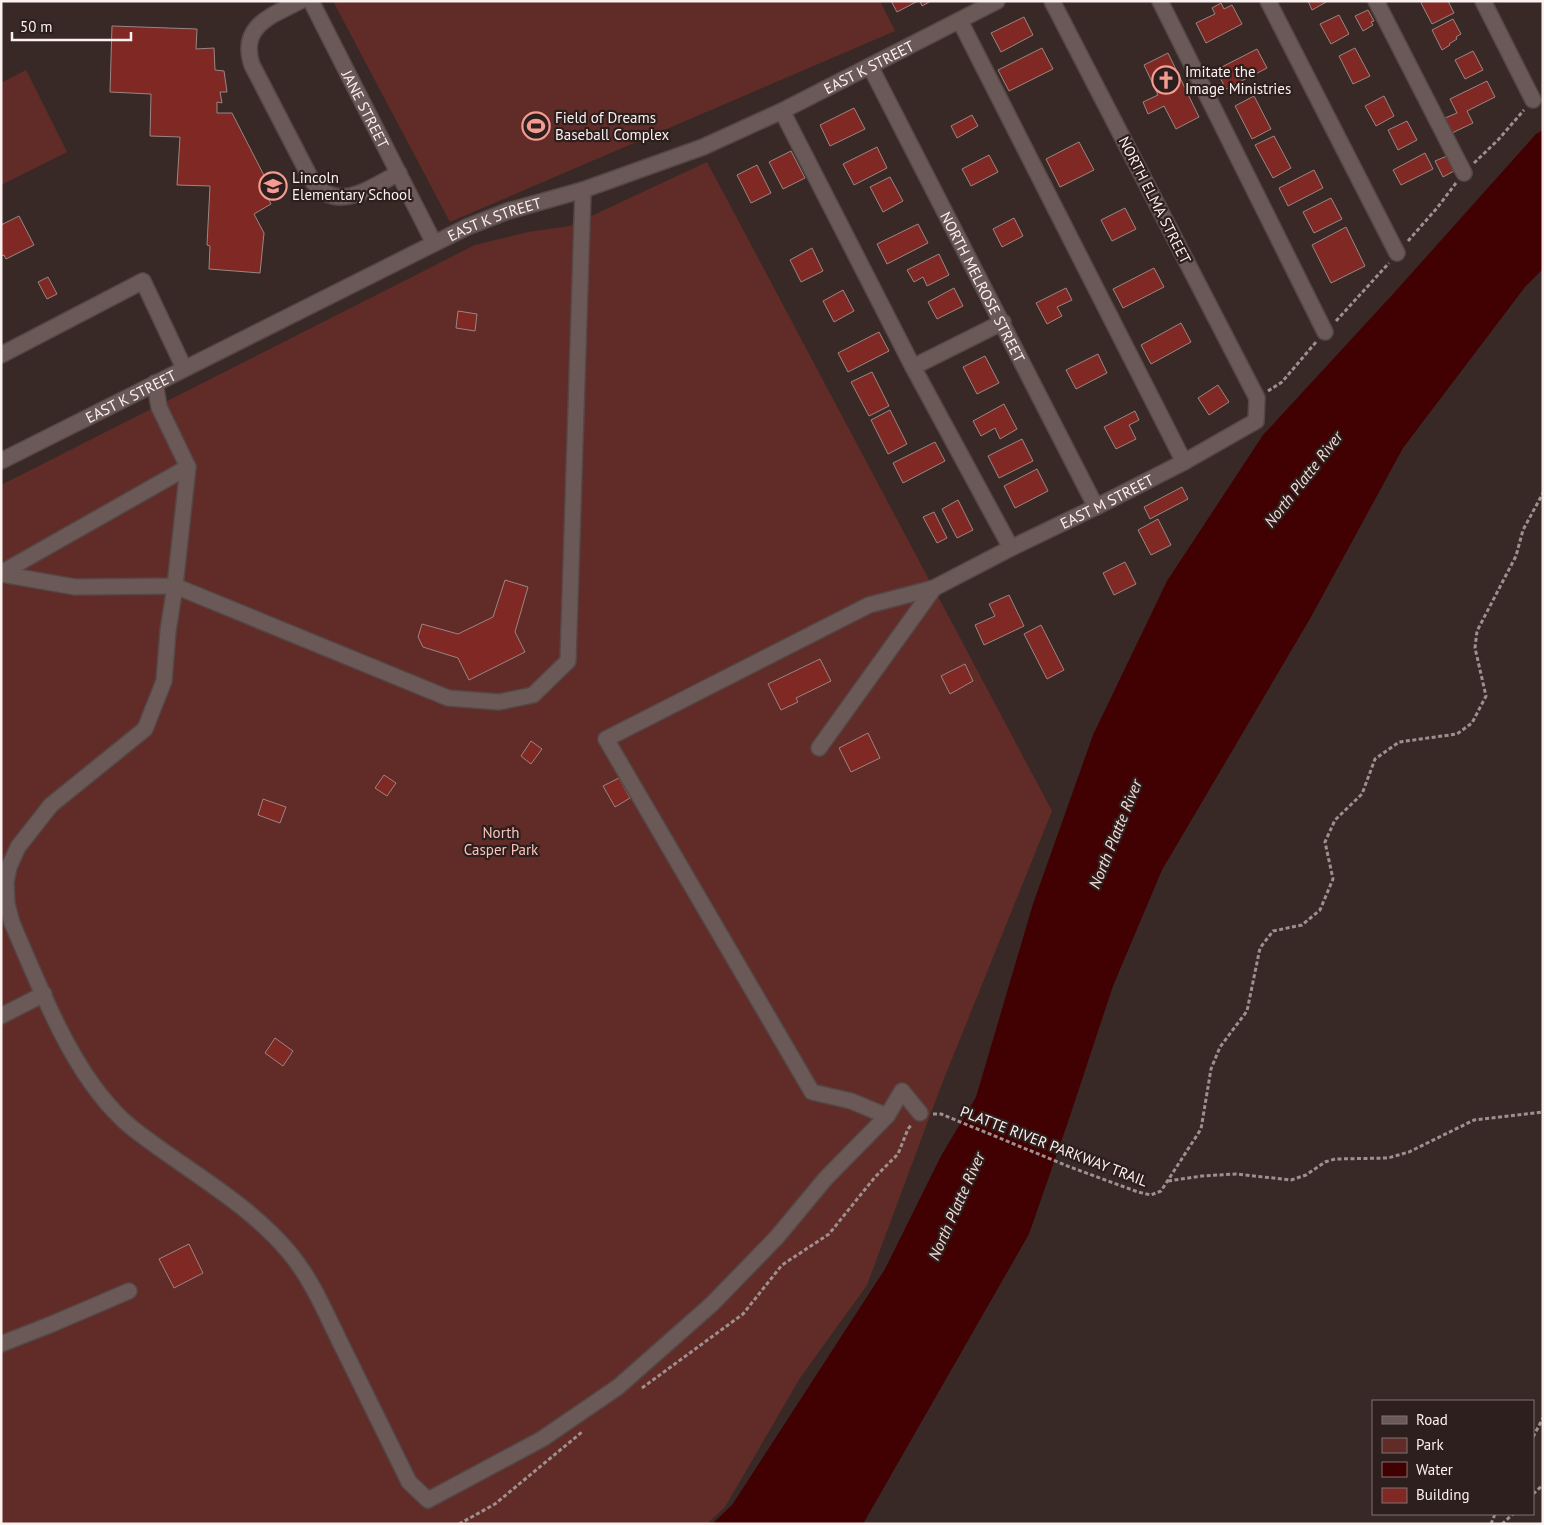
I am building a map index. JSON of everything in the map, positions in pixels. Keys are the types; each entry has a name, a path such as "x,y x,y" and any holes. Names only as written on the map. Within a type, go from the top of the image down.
{"street":[{"path":"300,1 260,23 250,38 249,47 252,65 311,179 323,192 340,198 358,194 399,173"},
{"name":"JANE STREET","path":"311,1 434,243"},
{"name":"EAST K STREET","path":"1,461 434,243 508,211 583,190 703,147 782,111 997,1"},
{"name":"NORTH ELMA STREET","path":"1052,1 1257,398"},
{"path":"1160,1 1325,332"},
{"path":"1268,1 1397,253"},
{"path":"1376,1 1464,173"},
{"path":"1483,1 1533,100"},
{"path":"960,21 1184,462"},
{"name":"NORTH MELROSE STREET","path":"870,66 1096,507"},
{"path":"782,111 913,367 1011,548"},
{"path":"1,574 74,587 175,586 448,698 499,702 534,695 568,661 583,190"},
{"path":"1,355 142,282 184,368"},
{"path":"913,367 1002,322"},
{"path":"155,383 159,407 188,467 175,586 168,631 164,682 145,729 50,805 18,847 9,867 6,882 7,904 12,923 44,994 88,1079 107,1103 130,1126 238,1205 267,1229 288,1251 314,1290 409,1482 428,1500 542,1439 618,1388 712,1304 777,1237 826,1178 887,1116 902,1091 920,1113"},
{"name":"EAST M STREET","path":"934,588 1184,462 1256,421 1257,398"},
{"path":"1,574 188,467"},
{"path":"819,748 934,588"},
{"path":"887,1116 851,1100 812,1092 606,739 869,605 934,588"},
{"path":"1,1016 44,994"},
{"path":"1,1344 129,1291"}],"path":[{"name":"PLATTE RIVER PARKWAY TRAIL","path":"941,1114 1070,1167 1138,1192 1151,1195 1161,1191 1201,1128 1211,1070 1220,1047 1247,1011 1260,948 1273,931 1302,925 1320,910 1333,879 1325,842 1335,820 1362,794 1375,760 1399,742 1457,734 1472,723 1486,696 1475,648 1477,631 1516,556 1523,530 1543,494"},
{"path":"1167,1181 1236,1174 1291,1180 1306,1175 1325,1162 1335,1159 1388,1158 1409,1152 1474,1120 1543,1112"},
{"path":"1534,1435 1543,1418"},
{"path":"1502,1524 1512,1515"}],"green space":[{"name":"Field of Dreams Baseball Complex","path":"333,1 880,1 895,31 450,222"},
{"path":"26,70 67,152 1,185 1,83"},
{"name":"North Casper Park","path":"707,162 1052,811 941,1086 867,1285 800,1378 725,1507 707,1524 1,1524 1,485 475,245 528,232 570,226"}],"water":[{"name":"North Platte River","path":"1543,130 1543,269 1525,287 1403,448 1311,617 1162,870 1113,986 1029,1234 863,1524 712,1524 732,1505 885,1269 941,1156 976,1097 1033,904 1093,735 1167,581 1263,435 1393,294 1536,134"}],"building":[{"path":"891,1 918,1 897,12"},
{"path":"920,1 931,1 922,6"},
{"path":"1308,1 1328,1 1312,10"},
{"path":"1424,1 1448,1 1454,13 1432,24 1421,3"},
{"path":"1221,3 1224,9 1232,5 1242,24 1206,43 1196,23 1215,14 1212,8"},
{"path":"1368,10 1374,21 1371,22 1373,25 1363,31 1355,16"},
{"path":"1339,15 1349,34 1331,44 1320,24"},
{"path":"1024,17 1033,35 1001,52 991,33"},
{"path":"1453,19 1461,34 1442,50 1432,30"},
{"path":"112,26 197,29 196,49 214,48 215,70 224,71 227,92 220,92 222,103 217,102 217,113 232,113 273,193 267,196 271,204 254,214 264,233 260,273 209,269 210,246 207,245 210,186 177,185 180,137 150,136 151,94 110,92"},
{"path":"1042,48 1053,69 1009,91 998,70"},
{"path":"1355,48 1370,76 1353,84 1339,56"},
{"path":"1257,49 1267,68 1226,89 1216,70"},
{"path":"1473,51 1483,70 1465,79 1455,60"},
{"name":"Imitate the Image Ministries","path":"1168,53 1199,117 1176,129 1164,106 1148,114 1143,102 1158,95 1144,65"},
{"path":"1487,81 1495,97 1467,111 1473,123 1452,133 1445,118 1457,113 1450,99"},
{"path":"1254,96 1271,129 1252,139 1235,106"},
{"path":"1384,96 1394,116 1376,126 1365,106"},
{"path":"854,108 865,129 830,146 820,125"},
{"path":"972,115 978,126 957,138 951,126"},
{"path":"1407,121 1417,140 1398,150 1388,130"},
{"path":"1274,136 1291,168 1273,178 1255,145"},
{"path":"1079,142 1094,170 1060,187 1046,159"},
{"path":"877,147 887,168 854,185 843,164"},
{"path":"791,151 805,178 783,189 769,162"},
{"path":"1425,153 1433,169 1401,185 1393,170"},
{"path":"989,155 998,172 971,186 962,169"},
{"path":"1447,156 1454,171 1443,177 1435,161"},
{"path":"757,165 771,193 751,203 737,175"},
{"path":"1314,170 1323,188 1288,206 1279,188"},
{"path":"890,177 903,201 883,212 870,187"},
{"path":"1331,198 1342,219 1314,233 1303,212"},
{"path":"1125,208 1136,229 1112,241 1101,220"},
{"path":"19,216 34,245 6,259 4,255 1,256 1,225"},
{"path":"1014,218 1023,236 1002,247 993,229"},
{"path":"918,224 928,243 887,264 877,244"},
{"path":"1346,227 1365,266 1331,283 1312,245"},
{"path":"812,248 823,271 801,282 790,260"},
{"path":"939,254 949,275 927,286 923,277 914,282 907,270"},
{"path":"1154,268 1164,287 1123,308 1113,289"},
{"path":"48,277 57,294 47,299 38,282"},
{"path":"954,288 963,306 937,319 928,302"},
{"path":"1066,288 1072,300 1057,307 1062,316 1047,324 1036,303"},
{"path":"843,290 854,311 834,322 823,301"},
{"path":"458,311 477,314 475,331 456,328"},
{"path":"1181,323 1191,342 1151,364 1141,345"},
{"path":"879,332 889,351 848,372 838,353"},
{"path":"1098,354 1107,373 1076,389 1066,370"},
{"path":"985,356 999,383 977,394 963,367"},
{"path":"872,372 889,406 869,416 851,382"},
{"path":"1218,385 1229,402 1209,415 1198,398"},
{"path":"1004,404 1017,429 1000,439 995,428 981,436 973,421"},
{"path":"890,410 907,444 888,454 871,420"},
{"path":"1135,411 1139,420 1129,425 1136,439 1116,449 1104,427"},
{"path":"1022,439 1033,461 999,478 988,456"},
{"path":"935,442 945,461 903,483 893,463"},
{"path":"1037,469 1048,491 1015,508 1004,486"},
{"path":"1182,487 1188,499 1150,519 1144,507"},
{"path":"958,500 973,530 957,538 942,509"},
{"path":"934,512 947,538 937,543 923,517"},
{"path":"1158,519 1171,545 1151,555 1138,530"},
{"path":"1125,562 1136,584 1114,595 1103,573"},
{"path":"505,580 528,587 515,632 525,652 469,680 458,658 423,647 418,637 422,624 458,634 493,617"},
{"path":"1009,595 1024,626 984,645 975,625 995,616 989,604"},
{"path":"1041,625 1064,670 1047,679 1024,634"},
{"path":"820,659 831,681 796,698 798,702 781,710 768,684"},
{"path":"965,664 973,681 950,694 941,676"},
{"path":"868,733 880,758 851,772 839,748"},
{"path":"531,741 542,749 531,764 521,756"},
{"path":"384,775 396,783 387,796 375,788"},
{"path":"619,778 630,798 615,807 603,786"},
{"path":"263,799 286,807 280,823 258,815"},
{"path":"275,1038 293,1051 283,1066 265,1053"},
{"path":"189,1244 203,1273 174,1288 159,1259"}],"place":[{"name":"Imitate the Image Ministries","path":"1166,80"},
{"name":"Field of Dreams Baseball Complex","path":"536,126"},
{"name":"Lincoln Elementary School","path":"273,186"}]}
